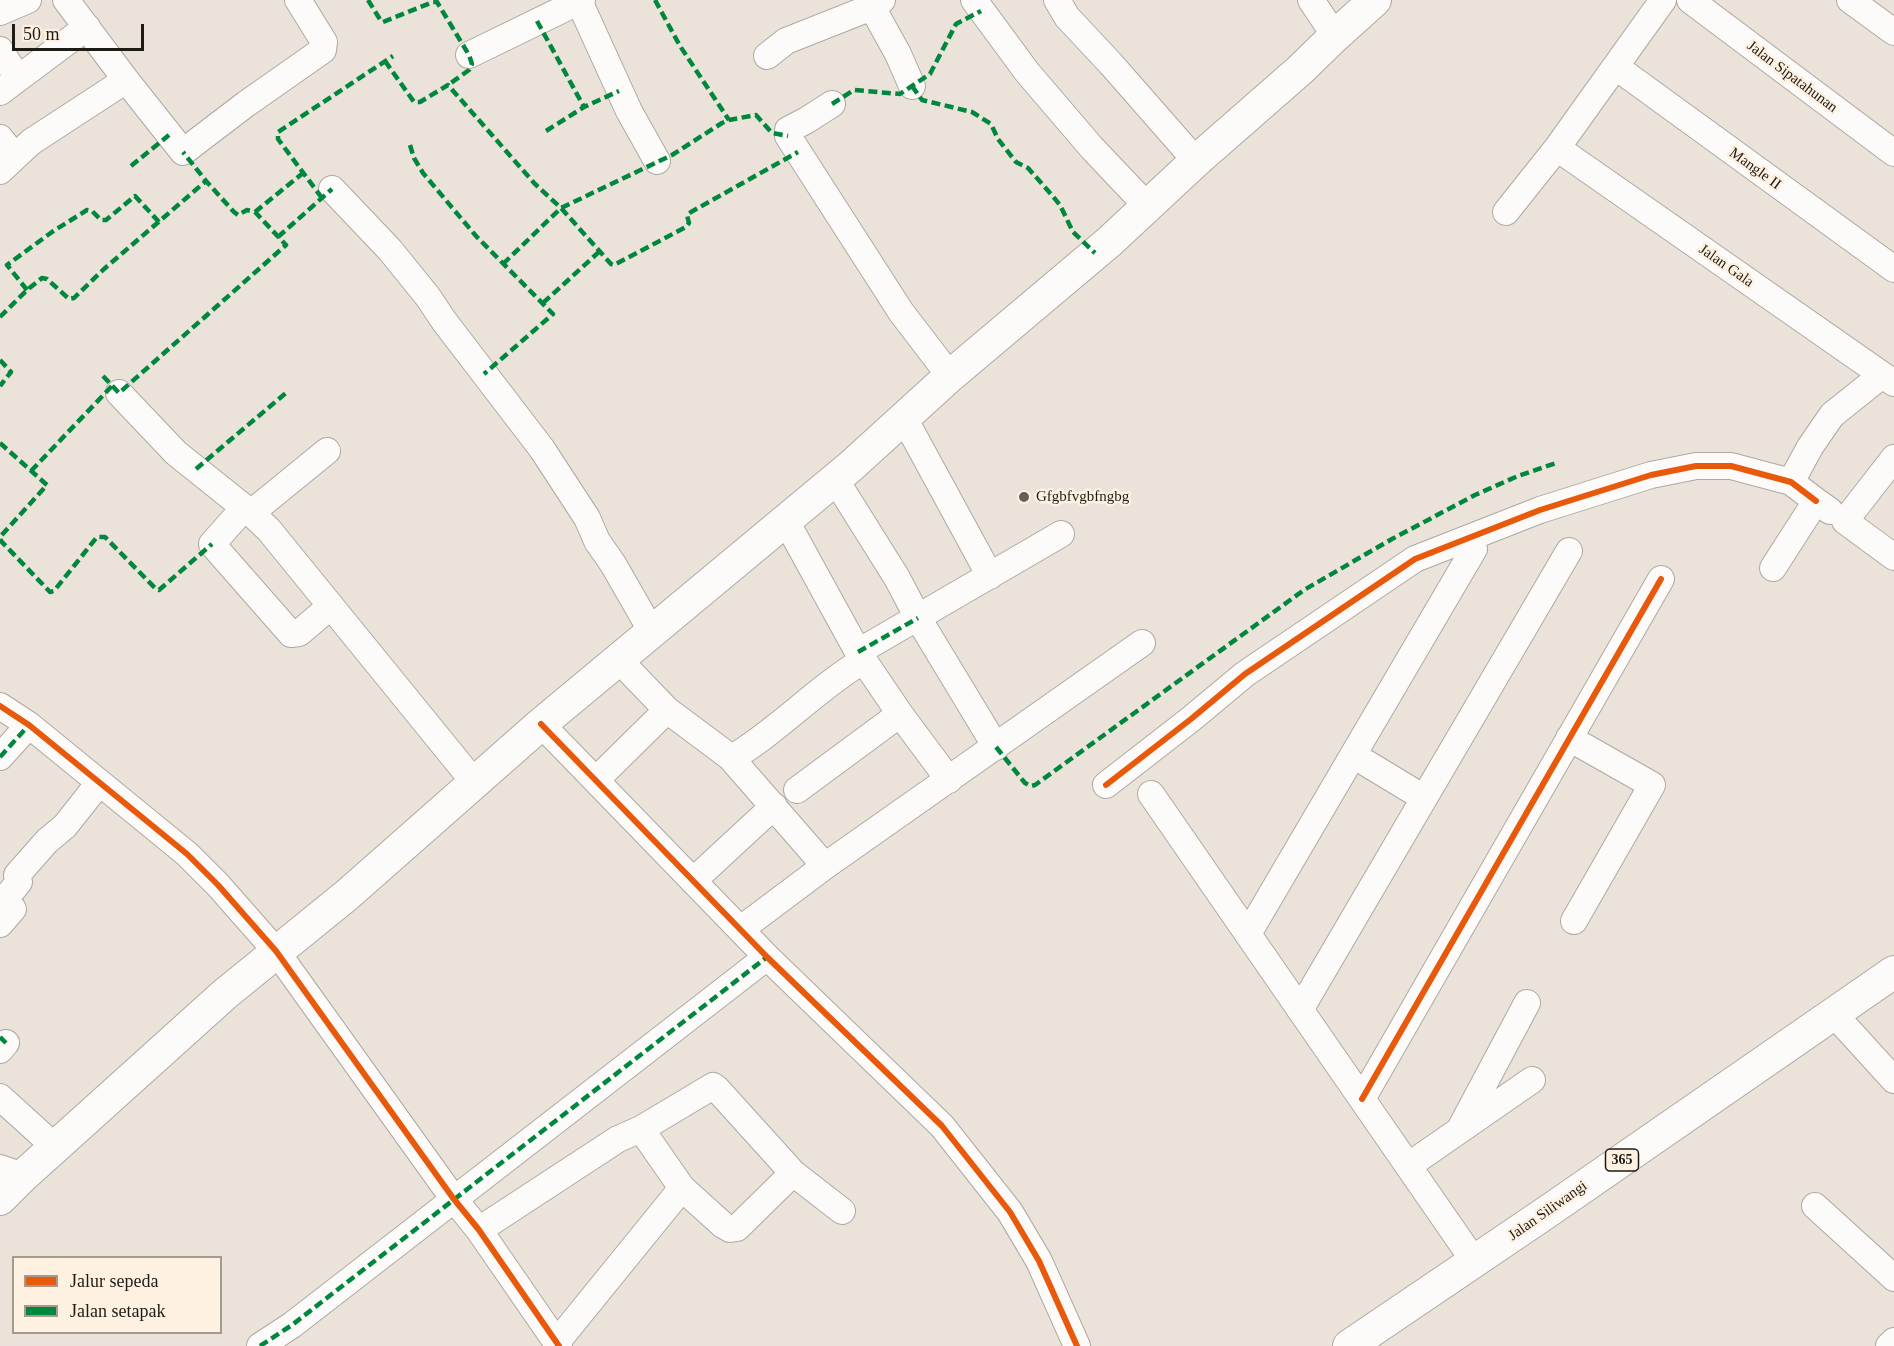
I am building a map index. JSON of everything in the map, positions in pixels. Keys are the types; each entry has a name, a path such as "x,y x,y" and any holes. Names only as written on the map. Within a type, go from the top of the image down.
{"main road":[{"path":"0,1199 11,1172 55,1147 225,994 346,895 541,723 835,479 951,376 1109,242 1375,0"},
{"name":"Jalan Siliwangi","path":"1349,1346 1894,972"}],"street":[{"path":"0,12 28,0"},
{"path":"66,0 126,81 183,152 323,50 324,42 307,2"},
{"path":"974,0 1027,72 1092,148 1147,206"},
{"path":"1057,0 1067,17 1196,161"},
{"path":"1311,0 1335,36"},
{"path":"1506,213 1557,148 1663,0"},
{"name":"Jalan Sipatahunan","path":"1690,0 1894,153"},
{"path":"1850,0 1894,32"},
{"path":"469,55 580,1 628,111 657,161"},
{"path":"766,56 786,41 877,3 912,86"},
{"path":"0,50 9,85 87,27"},
{"name":"Mangle II","path":"1616,67 1894,269"},
{"path":"5,156 126,81"},
{"path":"831,104 788,130 788,136 901,312 951,376"},
{"name":"Jalan Gala","path":"1557,148 1888,379"},
{"path":"332,189 390,250 428,297 542,449 587,518 597,541 652,632"},
{"path":"1791,482 1810,447 1832,415 1888,379"},
{"path":"119,393 176,453 248,510 269,530 474,782"},
{"path":"904,418 990,576"},
{"path":"327,451 248,510 212,544 291,634 299,633 331,606"},
{"path":"1845,521 1893,460"},
{"path":"1106,785 1245,674 1415,559 1540,510 1651,475 1696,466 1731,465 1791,482 1894,557"},
{"path":"835,479 897,578 918,618 996,747"},
{"path":"1773,568 1816,501"},
{"path":"786,521 861,656 949,780"},
{"path":"732,758 758,742 861,656 918,618 1061,534"},
{"path":"1248,934 1474,549"},
{"path":"1300,1010 1569,551"},
{"path":"1362,1099 1661,579"},
{"path":"741,929 825,866 1142,643"},
{"path":"618,659 667,710 732,758 825,866"},
{"path":"0,706 29,725 187,854 218,885 276,951 558,1344 682,1188"},
{"path":"596,780 667,710"},
{"path":"797,790 900,714"},
{"path":"541,723 767,957 942,1126 1010,1212 1039,1261 1077,1346"},
{"path":"0,757 29,725"},
{"path":"1569,738 1652,785 1574,921"},
{"path":"1353,756 1424,798"},
{"path":"0,924 13,909 5,899 19,882 17,875 47,841 65,826 99,783"},
{"path":"1151,794 1474,1261"},
{"path":"693,881 774,806"},
{"path":"260,1346 292,1324 767,957"},
{"path":"1459,1131 1527,1003"},
{"path":"1833,1013 1894,1080"},
{"path":"1408,1166 1532,1080"},
{"path":"478,1230 618,1139 641,1129 713,1086 794,1173 842,1211"},
{"path":"0,1096 55,1147"},
{"path":"641,1129 682,1188 730,1229 737,1227 794,1173"},
{"path":"1815,1206 1894,1278"},
{"path":"1890,1346 1894,1341"}],"marked path":[{"path":"368,0 383,22 437,2 469,55 472,64 469,70 448,85"},
{"path":"655,0 680,46 729,120"},
{"path":"832,104 854,90 900,94 930,74 956,24 981,11"},
{"path":"537,21 584,107"},
{"path":"322,198 278,139 278,132 393,56"},
{"path":"385,61 414,102 420,102 448,85 535,184 561,208 672,155 729,120 756,115 772,133 788,136"},
{"path":"912,86 922,100 972,112 991,124 998,139 1016,162 1028,168 1051,194 1060,205 1073,232 1095,253"},
{"path":"546,131 584,107 619,91"},
{"path":"131,166 169,135"},
{"path":"410,145 414,158 423,173 476,236 553,314 484,374"},
{"path":"103,376 119,393 286,245 255,212 247,210 238,215 234,212 183,152"},
{"path":"503,264 561,208 614,265 686,227 689,223 687,215 691,212 798,152"},
{"path":"255,212 303,173"},
{"path":"0,317 42,278 47,279 69,299 74,298 104,269 206,181"},
{"path":"278,237 332,189"},
{"path":"27,290 7,265 87,210 92,211 101,220 106,220 135,196 159,222"},
{"path":"543,303 600,251"},
{"path":"0,360 11,372 0,386"},
{"path":"31,471 112,386"},
{"path":"196,469 287,392"},
{"path":"0,443 47,485 0,537 1,541 50,592 54,591 97,537 105,537 159,590 212,544"},
{"path":"996,747 1025,783 1035,785 1304,590 1392,539 1475,495 1518,476 1556,463"},
{"path":"858,652 918,618"},
{"path":"0,757 29,725"},
{"path":"260,1346 292,1325 767,957"},
{"path":"0,1037 6,1043"}],"cycle path":[{"path":"1106,785 1245,674 1415,559 1540,510 1651,475 1696,466 1731,466 1791,482 1816,501"},
{"path":"1362,1099 1661,579"},
{"path":"0,706 29,725 187,854 218,885 276,951 453,1198 479,1230 559,1346"},
{"path":"541,724 767,957 942,1126 1010,1212 1039,1261 1077,1346"}],"place":[{"name":"Gfgbfvgbfngbg","path":"1024,497"}]}
